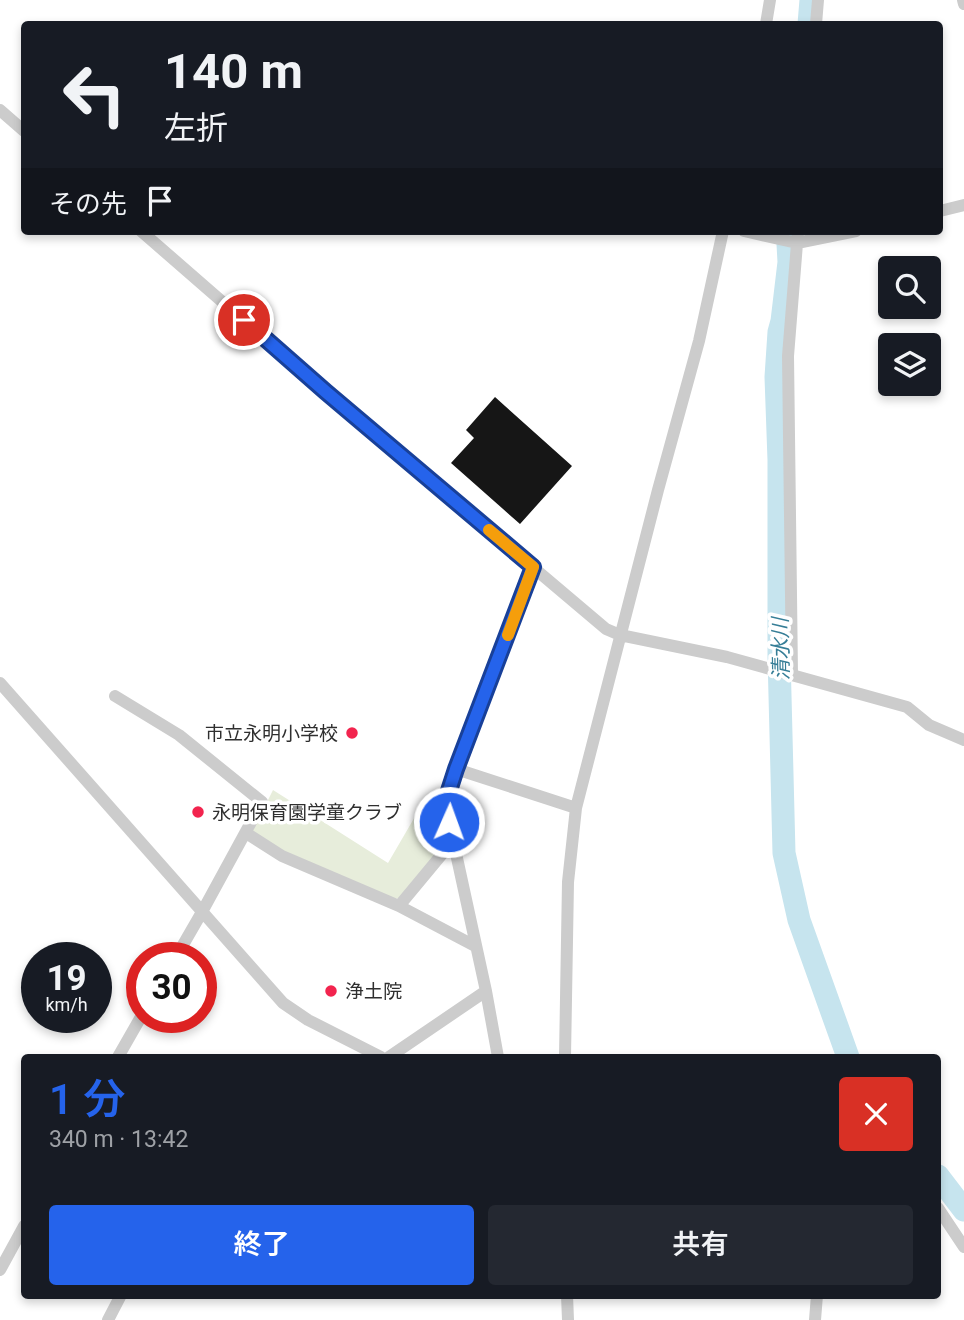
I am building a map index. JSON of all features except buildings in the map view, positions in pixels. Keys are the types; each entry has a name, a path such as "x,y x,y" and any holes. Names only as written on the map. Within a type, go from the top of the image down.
{"street":[{"path":"766,21 770,0"},
{"path":"816,21 818,0"},
{"path":"0,110 21,128"},
{"path":"943,210 964,205"},
{"path":"146,235 606,629 620,635 727,657 907,707 929,725 964,740"},
{"path":"565,1054 568,882 576,808 699,341 722,235"},
{"path":"780,235 817,235"},
{"path":"792,674 788,356 798,237"},
{"path":"497,1054 445,803 533,567"},
{"path":"0,683 283,1003 308,1020 375,1054"},
{"path":"115,696 179,734 262,802 185,942"},
{"path":"456,769 576,808"},
{"path":"246,833 282,856 399,906 475,946"},
{"path":"399,906 453,841"},
{"path":"393,1054 486,991"},
{"path":"120,1054 132,1033"},
{"path":"941,1212 964,1247"},
{"path":"0,1270 21,1232"},
{"path":"108,1320 119,1299"},
{"path":"567,1299 568,1320"},
{"path":"815,1320 817,1299"}],"green space":[{"path":"273,790 388,863 420,808 441,816 446,839 399,898 394,899 286,854 252,832"}],"waterway":[{"name":"清水川","path":"809,21 811,0"},
{"name":"清水川","path":"790,235 776,377 784,853 799,920 847,1054"},
{"name":"清水川","path":"941,1180 964,1210"}],"slow traffic":[{"path":"489,530 533,567 508,635"}],"place":[{"name":"市立永明小学校","path":"352,733"},
{"name":"永明保育園学童クラブ","path":"198,812"},
{"name":"浄土院","path":"331,991"}],"route":[{"path":"244,320 533,567 456,769 445,803 449,822"}]}
